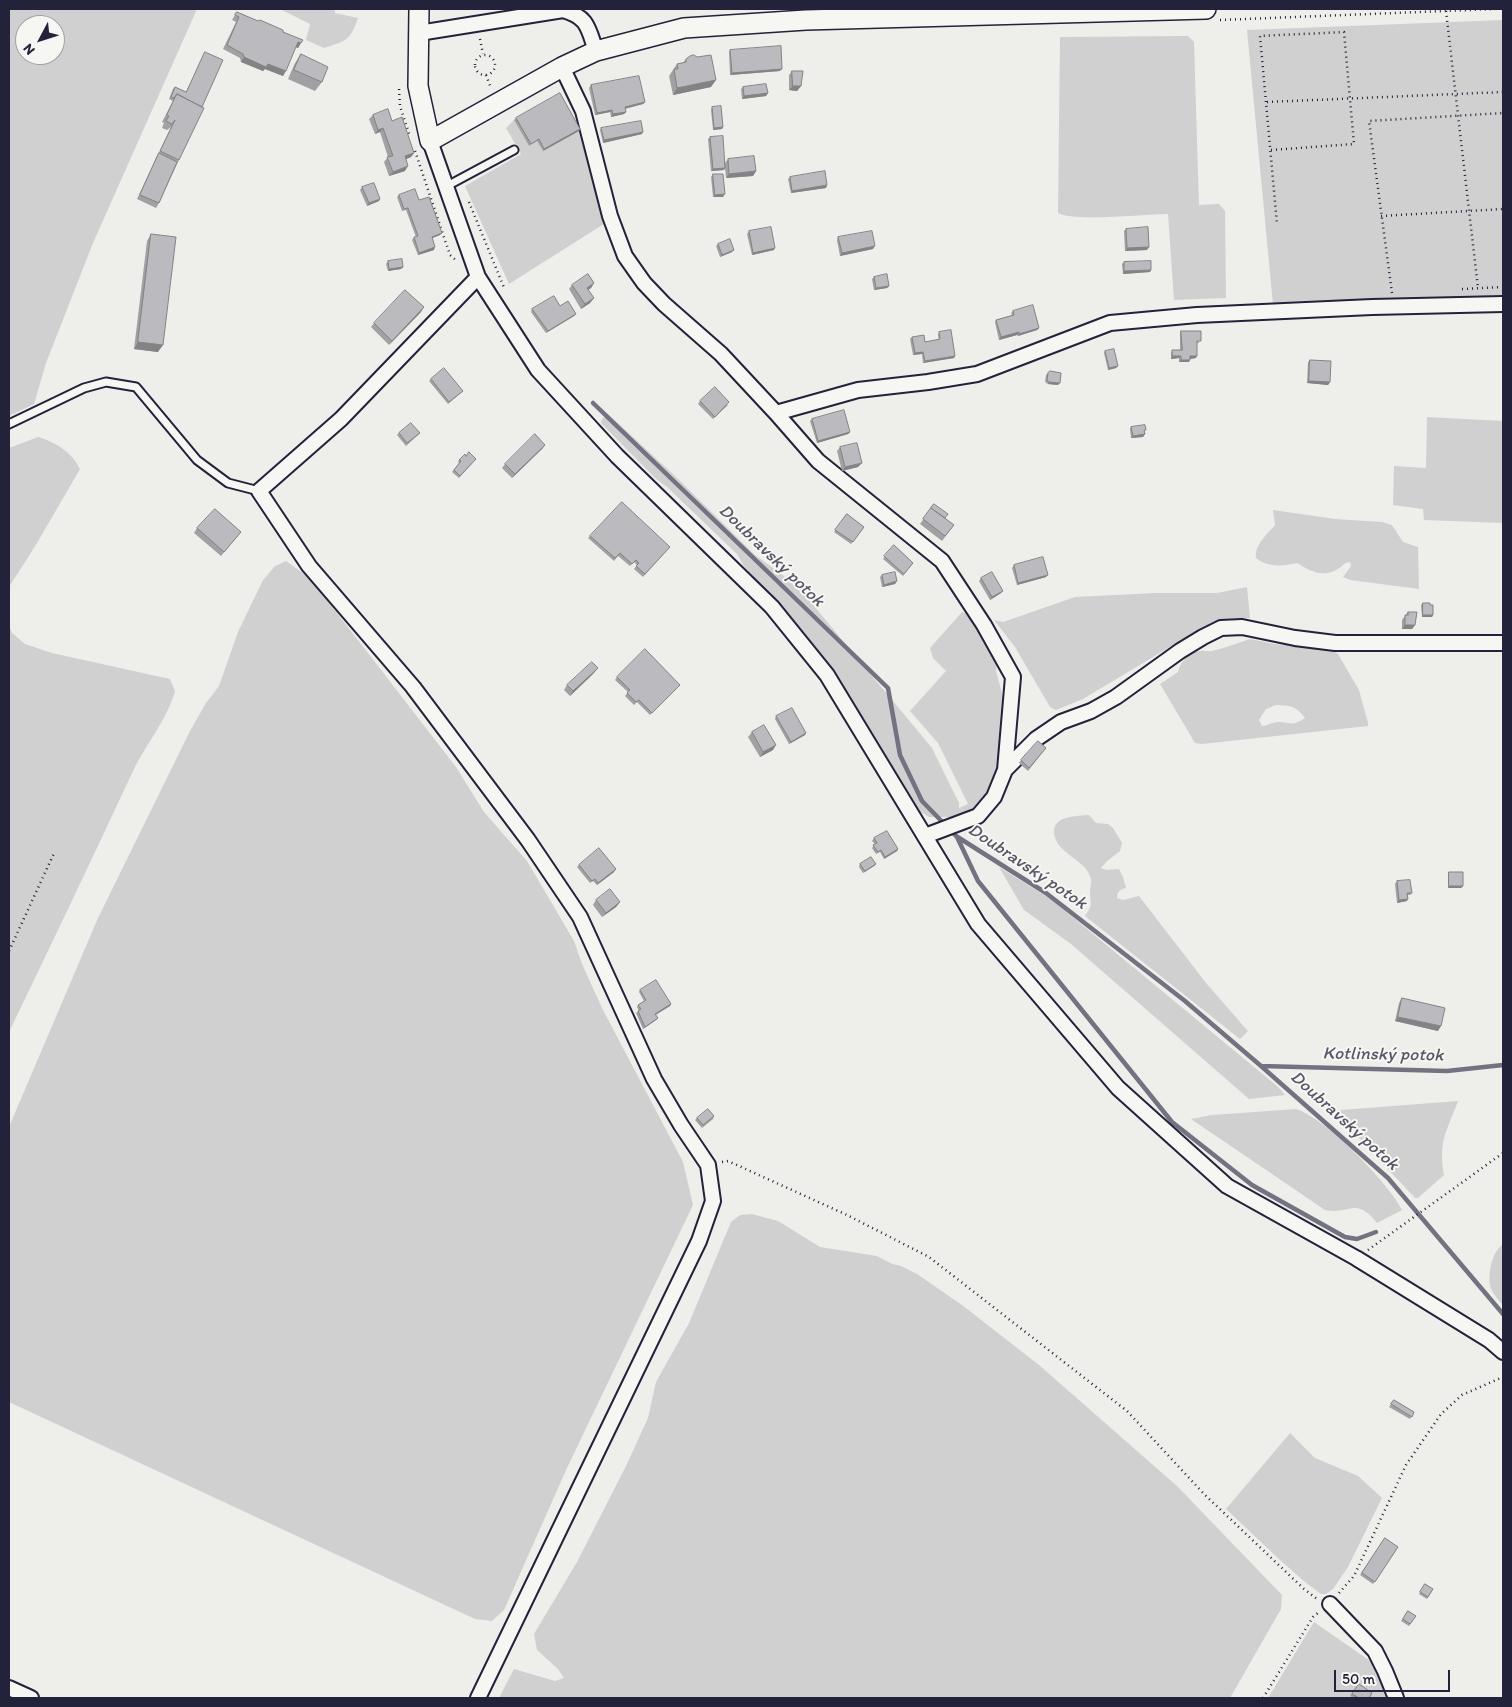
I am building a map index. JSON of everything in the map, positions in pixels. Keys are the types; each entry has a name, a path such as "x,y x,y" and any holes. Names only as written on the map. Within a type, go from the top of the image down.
{"street":[{"path":"419,9 419,144 447,186 478,277 538,370 617,456 772,607 826,675 978,924 1118,1088 1227,1186 1356,1258 1489,1340 1503,1352"},
{"path":"419,33 563,9 576,13 584,20 596,51"},
{"path":"419,144 562,67 596,51 684,28 806,20 1212,14"},
{"path":"562,67 583,111 610,216 625,256 644,283 664,304 721,354 818,462 942,561 984,625 1013,677 1005,770 994,796 978,816 925,836"},
{"path":"478,277 341,419 259,491 309,566 414,687 528,840 580,917 654,1079 681,1125 708,1165 713,1201 699,1241 478,1698"},
{"path":"776,413 858,390 977,374 1110,323 1197,314 1503,304"},
{"path":"1005,770 1036,739 1061,722 1091,711 1116,697 1180,651 1222,628 1242,626 1295,638 1335,643 1503,643"},
{"path":"1330,1604 1375,1650 1386,1671 1396,1698"},
{"path":"9,1688 31,1698"}],"lane":[{"path":"447,186 514,150"},
{"path":"9,424 84,388 106,382 136,387 197,460 228,483 259,491"}],"path":[{"path":"1212,14 1495,9"},
{"path":"1446,11 1478,288"},
{"path":"479,32 483,54"},
{"path":"1271,150 1354,144 1352,98 1344,32 1260,36 1277,224"},
{"path":"483,54 493,58 496,63 492,73 486,75 480,74 476,69 475,63 477,58 483,54"},
{"path":"486,75 493,94"},
{"path":"399,89 400,106 419,144 450,255 478,277"},
{"path":"1267,102 1503,92"},
{"path":"1401,293 1391,293 1369,121 1503,113"},
{"path":"459,179 509,298"},
{"path":"1381,216 1503,209"},
{"path":"1459,289 1503,287"},
{"path":"9,951 55,851"},
{"path":"1356,1258 1503,1153"},
{"path":"708,1165 728,1161 847,1215 929,1257 1127,1411 1204,1494 1304,1589 1316,1598 1330,1604"},
{"path":"1263,1698 1313,1617 1330,1604 1354,1576 1406,1465 1441,1414 1462,1395 1503,1377"}],"shaded area":[{"path":"9,9 197,9 93,243 46,363 34,404 9,416"},
{"path":"280,9 335,9 335,13 358,18 350,36 337,44 324,48 306,40 310,24"},
{"path":"1503,20 1503,297 1273,305 1247,30"},
{"path":"1188,36 1194,42 1199,205 1219,204 1225,211 1226,298 1174,300 1168,214 1078,217 1058,213 1060,37"},
{"path":"514,120 529,146 537,141 543,151 579,131 584,131 607,222 509,284 465,186 521,154 506,128"},
{"path":"607,413 675,476 755,555 784,576 809,600 932,748 959,803 959,808 968,804 938,743 910,711 946,671 933,658 930,648 962,612 965,613 978,627 994,655 997,663 996,671 1006,708 999,782 980,806 952,817 929,817 913,805 856,707 826,661 744,566 737,554 667,487 655,478 602,424 601,421"},
{"path":"1427,417 1503,421 1503,523 1424,520 1423,509 1393,505 1394,466 1426,468"},
{"path":"38,437 62,448 77,463 80,469 9,587 9,448"},
{"path":"1273,510 1335,519 1382,522 1392,525 1403,542 1418,547 1419,589 1350,580 1343,577 1351,566 1350,562 1331,572 1320,573 1297,563 1270,565 1261,561 1256,558 1257,549 1275,525"},
{"path":"286,561 310,578 456,767 484,812 527,861 574,941 602,1008 683,1162 693,1205 567,1468 504,1610 492,1621 475,1619 9,1402 9,1127 98,918 190,731 206,703 219,686 238,632 263,580 275,566"},
{"path":"1247,587 1250,618 1230,619 1193,633 1083,699 1056,710 1050,707 1015,647 994,620 1003,622 1075,597 1156,593 1217,593"},
{"path":"9,625 12,633 25,644 52,653 170,679 175,691 162,722 133,771 9,1032"},
{"path":"1250,639 1274,644 1328,648 1338,654 1359,690 1368,726 1202,744 1195,743 1160,684 1178,672 1183,661 1192,653 1212,651","holes":["1276,705 1295,708 1305,718 1294,723 1276,722 1262,726 1259,720 1266,709"]},
{"path":"1089,815 1096,823 1108,824 1113,828 1122,843 1120,851 1101,868 1106,870 1119,869 1126,888 1119,891 1117,898 1123,900 1139,896 1206,983 1248,1031 1240,1039 1085,916 1091,906 1091,879 1084,866 1059,845 1055,839 1054,831 1055,826 1062,820"},
{"path":"999,867 1052,900 1277,1086 1285,1095 1249,1099 1071,944 1024,910"},
{"path":"1458,1101 1443,1145 1442,1163 1444,1175 1418,1198 1415,1198 1356,1135 1328,1111"},
{"path":"1296,1109 1323,1125 1355,1152 1384,1184 1402,1210 1377,1223 1370,1215 1358,1208 1334,1211 1325,1210 1191,1119 1212,1115"},
{"path":"752,1214 778,1221 820,1247 877,1256 917,1274 962,1305 1039,1365 1177,1486 1282,1595 1281,1609 1230,1698 499,1698 514,1669 555,1681 564,1678 558,1669 537,1650 534,1634 577,1562 626,1466 648,1418 656,1382 689,1323 731,1222 740,1215"},
{"path":"1503,1244 1503,1306 1490,1285 1490,1268 1496,1252"},
{"path":"1290,1433 1315,1458 1358,1476 1382,1498 1348,1567 1333,1589 1326,1594 1321,1594 1305,1582 1226,1509"},
{"path":"1314,1622 1376,1665 1389,1698 1268,1698"}],"building":[{"path":"237,12 258,21 260,20 303,40 301,43 298,42 286,71 268,64 266,67 244,57 243,54 227,45 239,17 235,15"},
{"path":"781,46 782,69 732,73 730,50"},
{"path":"205,52 223,60 202,107 177,94 174,98 171,97 175,87 186,92"},
{"path":"301,54 328,67 322,82 294,70"},
{"path":"694,55 697,57 711,55 716,80 677,88 674,69 678,69 677,64 686,62 686,59"},
{"path":"792,71 803,71 801,86 793,86"},
{"path":"639,76 645,102 625,107 626,112 613,114 612,110 597,113 591,85"},
{"path":"766,84 768,93 744,96 743,87"},
{"path":"560,93 580,129 544,149 539,139 531,144 516,118"},
{"path":"177,94 204,108 179,160 160,151 175,120 172,124 166,121"},
{"path":"721,106 723,127 714,128 712,107"},
{"path":"388,109 392,121 402,117 414,153 405,156 408,166 393,172 387,157 393,156 383,128 378,130 373,115"},
{"path":"641,121 643,132 604,140 601,128"},
{"path":"723,136 725,168 713,169 710,137"},
{"path":"159,153 177,162 159,203 140,195"},
{"path":"754,156 756,171 729,174 728,159"},
{"path":"825,171 827,185 792,191 790,177"},
{"path":"713,174 723,174 725,194 715,195"},
{"path":"374,183 380,199 369,203 362,187"},
{"path":"415,189 419,200 429,197 442,233 432,237 435,247 419,253 414,237 418,236 408,208 404,209 399,195"},
{"path":"771,227 775,248 753,253 749,231"},
{"path":"1148,227 1149,247 1127,248 1126,229"},
{"path":"872,231 875,246 842,253 838,237"},
{"path":"151,234 176,237 163,345 138,342"},
{"path":"730,239 734,250 722,255 718,244"},
{"path":"402,259 403,267 389,269 388,261"},
{"path":"1151,261 1151,270 1124,271 1124,262"},
{"path":"588,274 594,283 587,288 594,298 585,304 572,285"},
{"path":"887,274 889,286 876,288 874,277"},
{"path":"405,290 424,307 392,341 374,323"},
{"path":"554,296 560,306 568,301 576,314 548,331 532,309"},
{"path":"1033,305 1039,328 1001,337 996,320 1014,315 1013,311"},
{"path":"951,330 955,356 925,361 923,352 915,353 912,337 924,335 925,342 940,339 939,332"},
{"path":"1181,331 1201,331 1201,341 1197,341 1197,356 1190,356 1190,360 1181,360 1181,356 1172,356 1172,350 1182,350"},
{"path":"1114,349 1118,366 1109,368 1105,351"},
{"path":"1310,360 1331,361 1330,382 1309,381"},
{"path":"444,368 463,391 449,402 431,379"},
{"path":"1050,371 1061,373 1060,383 1047,380"},
{"path":"715,387 729,402 715,417 700,401"},
{"path":"844,410 850,432 818,441 812,419"},
{"path":"411,423 420,433 407,443 399,433"},
{"path":"1145,425 1145,434 1133,436 1131,427"},
{"path":"535,434 545,445 515,474 505,464"},
{"path":"857,443 862,463 845,467 840,447"},
{"path":"469,452 476,459 460,476 454,470 461,461 459,460"},
{"path":"622,502 670,547 645,574 636,566 639,563 636,560 632,564 620,553 615,558 590,536"},
{"path":"934,504 948,514 945,518 931,508"},
{"path":"931,508 954,525 945,536 923,519"},
{"path":"215,509 241,532 224,552 197,528"},
{"path":"847,514 864,527 853,542 835,530"},
{"path":"894,545 913,563 904,574 884,556"},
{"path":"1043,557 1048,575 1018,583 1014,565"},
{"path":"895,572 897,581 884,585 882,575"},
{"path":"992,572 1003,591 992,597 981,578"},
{"path":"1423,603 1433,605 1433,615 1423,615"},
{"path":"1408,612 1417,612 1415,625 1405,625 1405,615 1408,615"},
{"path":"645,649 680,685 652,713 639,700 636,702 627,693 630,690 617,677"},
{"path":"592,662 598,668 573,691 567,685"},
{"path":"792,708 806,733 791,742 776,716"},
{"path":"764,725 776,745 763,752 752,732"},
{"path":"1038,741 1046,748 1029,768 1021,760"},
{"path":"887,831 898,849 885,857 881,850 878,852 873,845 877,843 874,838"},
{"path":"599,848 616,869 598,883 595,879 592,881 579,865"},
{"path":"871,857 876,864 865,871 860,864"},
{"path":"1449,872 1463,872 1463,886 1449,886"},
{"path":"1410,880 1412,893 1407,893 1408,899 1399,900 1397,881"},
{"path":"610,889 620,902 606,913 596,900"},
{"path":"656,980 671,1004 655,1014 658,1018 645,1027 638,1011 641,1009 638,1005 646,1000 640,990"},
{"path":"1402,998 1445,1008 1441,1026 1398,1017"},
{"path":"708,1109 714,1116 703,1125 697,1118"},
{"path":"1394,1400 1414,1412 1412,1417 1391,1404"},
{"path":"1385,1538 1398,1547 1375,1582 1362,1573"},
{"path":"1425,1584 1433,1589 1428,1597 1420,1592"},
{"path":"1408,1611 1416,1616 1410,1624 1403,1619"},
{"path":"1359,1684 1372,1693 1369,1698 1359,1698 1352,1694"}],"waterway":[{"name":"Doubravský potok","path":"593,403 888,688 900,755 922,801 956,836 1046,893 1185,1001 1261,1066 1388,1178 1503,1314"},
{"path":"957,837 978,881 1172,1122 1252,1185 1345,1237 1357,1239 1376,1232"},
{"name":"Kotlinský potok","path":"1261,1066 1447,1071 1503,1065"}]}
